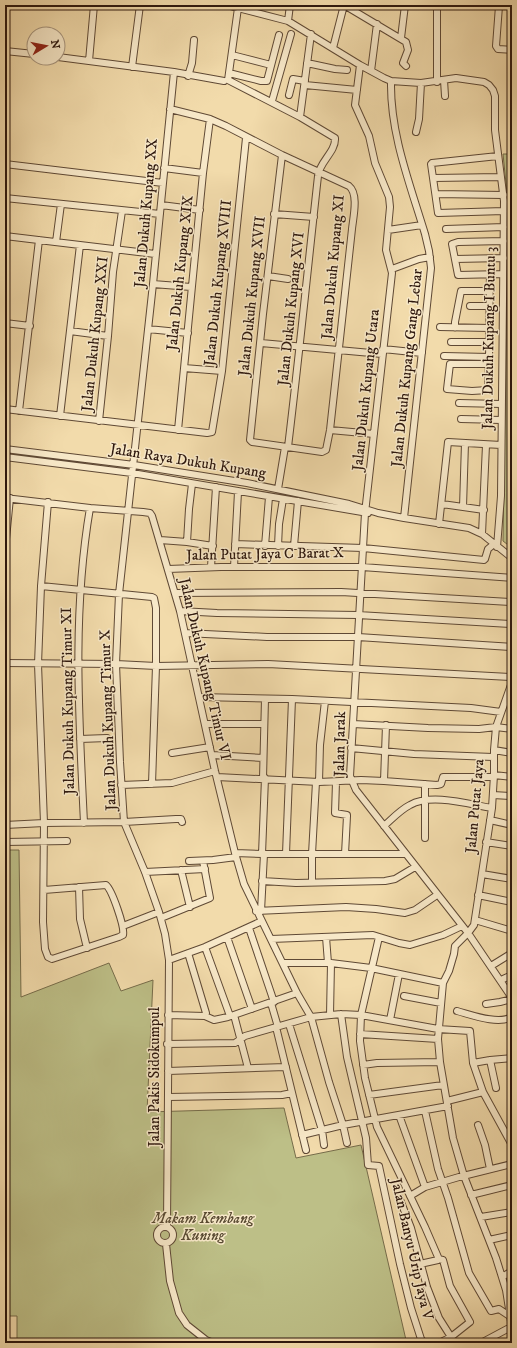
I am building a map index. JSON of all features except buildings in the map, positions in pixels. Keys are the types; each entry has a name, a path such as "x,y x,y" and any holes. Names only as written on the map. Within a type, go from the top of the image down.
{"street":[{"path":"89,61 94,5"},
{"path":"132,67 140,5"},
{"path":"226,5 288,21 360,65 391,81"},
{"path":"288,21 290,5"},
{"path":"334,48 344,5 406,42 408,48 407,55 403,63 406,66"},
{"path":"401,38 405,5"},
{"path":"437,5 437,82"},
{"path":"482,5 512,6"},
{"path":"499,6 496,46 498,49 512,50"},
{"path":"226,80 230,73 238,8"},
{"path":"371,71 377,24"},
{"path":"272,101 291,34"},
{"path":"300,116 311,34"},
{"path":"230,73 266,82 279,35"},
{"path":"188,76 192,63 194,40"},
{"path":"5,50 26,53"},
{"path":"232,55 271,65"},
{"path":"66,58 174,72 188,76 226,80 272,101 300,116 334,136 335,144 318,173 210,119 170,109"},
{"path":"307,63 335,69 348,70"},
{"path":"360,65 355,102 356,109 369,136 375,163 389,197 390,207 386,250 391,268 430,257"},
{"name":"Jalan Dukuh Kupang XX","path":"132,473 174,72"},
{"name":"Jalan Dukuh Kupang I Buntu 3","path":"391,81 421,83 437,82 453,78 477,81 489,85 495,96 495,130 504,195 501,496 496,545"},
{"path":"289,95 293,79 305,83 357,90"},
{"path":"444,80 445,96"},
{"name":"Jalan Dukuh Kupang Gang Lebar","path":"391,81 392,109 395,130 422,225 430,257 431,273 404,518"},
{"path":"416,132 419,120 421,83"},
{"name":"Jalan Dukuh Kupang XIX","path":"178,430 191,287 210,119"},
{"name":"Jalan Dukuh Kupang XVIII","path":"178,430 207,433 213,431 222,370 246,138"},
{"name":"Jalan Dukuh Kupang XVII","path":"282,155 274,214 250,440 252,442 286,447"},
{"path":"498,156 431,163 432,178 439,213 504,211"},
{"path":"5,164 163,183"},
{"path":"164,168 203,173"},
{"name":"Jalan Dukuh Kupang XI","path":"286,447 323,452 327,447 330,430 355,199 352,188 318,173"},
{"name":"Jalan Dukuh Kupang XVI","path":"278,489 286,447 300,346 318,173"},
{"path":"432,178 501,177"},
{"path":"436,194 504,195"},
{"path":"5,198 160,214"},
{"path":"56,242 61,204"},
{"path":"161,205 200,210"},
{"name":"Jalan Dukuh Kupang XXI","path":"99,421 113,272 118,249 122,211"},
{"path":"274,214 314,217"},
{"path":"388,230 422,225"},
{"path":"446,230 504,227"},
{"path":"5,236 155,254"},
{"path":"19,411 39,240"},
{"path":"503,274 458,275 452,243 504,241"},
{"path":"60,416 80,244"},
{"path":"455,259 504,258"},
{"name":"Jalan Dukuh Kupang Utara","path":"365,513 391,268"},
{"path":"489,364 450,364 447,389 472,391 488,390 489,364 490,275"},
{"path":"268,276 288,279"},
{"path":"153,284 191,287"},
{"path":"455,328 461,291 490,291"},
{"path":"470,306 490,306"},
{"path":"5,323 30,326"},
{"path":"440,327 489,328"},
{"path":"148,329 188,333"},
{"path":"70,331 108,336"},
{"path":"451,342 489,342"},
{"path":"261,343 422,353"},
{"path":"444,356 489,357"},
{"path":"184,368 222,370"},
{"path":"459,403 501,404"},
{"path":"5,409 178,430"},
{"path":"461,419 501,420"},
{"path":"330,430 374,434"},
{"path":"439,524 448,442 501,445"},
{"path":"463,507 465,443"},
{"path":"482,534 486,444"},
{"name":"Jalan Raya Dukuh Kupang","path":"5,449 134,465 278,489 319,497 365,513"},
{"name":"Jalan Raya Dukuh Kupang","path":"5,457 132,473 365,513"},
{"name":"Jalan Dukuh Kupang Timur X","path":"132,473 119,594 116,664 124,822 145,872"},
{"path":"187,542 192,484"},
{"path":"211,567 216,487"},
{"path":"234,566 238,492"},
{"path":"265,546 269,497"},
{"path":"318,505 319,497"},
{"path":"5,549 7,498 128,511"},
{"path":"278,546 282,498"},
{"path":"294,546 298,501"},
{"path":"44,890 102,885 107,886 111,892 123,926 124,934 87,948 50,959 48,957 44,941 44,890 44,842 44,823 38,664 48,502"},
{"path":"442,504 484,510"},
{"name":"Jalan Dukuh Kupang Timur XI","path":"84,823 77,665 79,590 90,508"},
{"name":"Jalan Dukuh Kupang Timur VI","path":"128,511 148,513 151,515 160,540 180,610 216,774 244,884 310,1017 343,1125 347,1143"},
{"path":"365,513 378,513 469,528 482,534 512,558"},
{"name":"Jalan Jarak","path":"365,513 351,748 351,781 356,790 468,933 512,998"},
{"path":"160,540 213,546"},
{"path":"235,544 363,548 484,560 488,549 496,545"},
{"name":"Jalan Putat Jaya C Barat X","path":"168,569 234,566 362,567 512,578"},
{"path":"42,586 154,598 156,608 156,666 152,784"},
{"path":"175,593 360,592 512,602"},
{"path":"180,610 224,613 358,615 512,624"},
{"path":"184,633 267,637 358,636 512,647"},
{"path":"5,664 116,664 156,666 268,664 512,677"},
{"name":"Jalan Putat Jaya","path":"512,682 496,727 493,757 494,776 492,808 474,926 456,943 449,971 443,983 438,1029 443,1085 453,1138 471,1195 481,1217 502,1277 509,1289 512,1327"},
{"path":"199,697 354,702 472,708 501,712"},
{"path":"265,699 263,724 263,854 262,881 258,911 346,907 376,908 405,913 415,910 437,895"},
{"path":"286,854 292,699"},
{"path":"312,882 312,854 317,782 325,701"},
{"path":"505,704 512,705"},
{"path":"205,724 263,724"},
{"path":"353,724 479,729 496,727 512,729"},
{"path":"384,781 386,725"},
{"path":"80,739 107,738"},
{"path":"172,753 210,747"},
{"path":"351,748 414,754 493,757"},
{"path":"494,750 512,753"},
{"path":"212,756 263,758"},
{"path":"121,785 172,783 216,774 317,782 384,781 440,785 442,783 443,776 512,777"},
{"path":"336,782 334,813 347,816 345,854"},
{"path":"425,784 425,838"},
{"path":"493,795 512,796"},
{"path":"384,826 410,805 426,800 448,800 492,808"},
{"path":"5,825 176,819 181,819 182,822"},
{"path":"490,820 512,825"},
{"path":"5,842 67,841"},
{"path":"486,842 512,846"},
{"path":"189,861 203,861 236,855 263,854 406,854"},
{"path":"123,926 190,907 210,898 203,861"},
{"path":"262,881 312,882 389,880 398,878 415,866"},
{"path":"145,872 205,869"},
{"path":"181,870 190,907"},
{"name":"Jalan Pakis Sidokumpul","path":"145,872 164,928 169,960 167,1044 167,1227"},
{"path":"482,874 512,879"},
{"path":"79,887 80,919 87,948"},
{"path":"478,895 512,902"},
{"path":"475,920 512,931"},
{"path":"169,960 204,947 262,922"},
{"path":"271,939 373,935 410,945 443,935 462,926"},
{"path":"248,928 272,1002 306,1150"},
{"path":"227,937 252,1009"},
{"path":"326,937 329,963 330,1015"},
{"path":"379,937 361,1015 360,1034 363,1065 377,1127 426,1227 436,1249 438,1259"},
{"path":"204,947 232,1015 248,1068"},
{"path":"188,953 206,1013 205,1016"},
{"path":"491,966 512,953"},
{"path":"283,964 329,963 371,968 443,983"},
{"path":"390,1020 399,974"},
{"path":"501,980 512,975"},
{"path":"168,1015 205,1016 214,1020 252,1009 297,993"},
{"path":"404,996 441,1003"},
{"path":"486,1004 512,998"},
{"path":"457,1011 492,1019 508,1020 512,1017"},
{"path":"341,1014 346,1057 363,1122"},
{"path":"167,1044 235,1042 240,1038 310,1017 341,1014 361,1015 438,1029 470,1031 473,1063 483,1092 512,1145"},
{"path":"289,1024 322,1130 324,1145"},
{"path":"360,1034 438,1039"},
{"path":"473,1063 512,1058"},
{"path":"490,1060 496,1088"},
{"path":"363,1065 377,1063 440,1062"},
{"path":"168,1071 286,1067"},
{"path":"369,1095 443,1085"},
{"path":"302,1134 425,1110 483,1092"},
{"path":"168,1097 282,1095 292,1093"},
{"path":"425,1110 438,1169 469,1273 491,1311 499,1309 511,1315"},
{"path":"399,1115 426,1187"},
{"name":"Jalan Banyu Urip Jaya V","path":"363,1122 368,1165 379,1166 411,1308 421,1339 424,1343"},
{"path":"478,1125 485,1146 490,1169"},
{"path":"410,1196 426,1187 512,1164"},
{"path":"471,1195 512,1185"},
{"path":"399,1197 411,1228 420,1264 439,1318 451,1337"},
{"path":"481,1217 512,1212"},
{"path":"167,1227 173,1232 174,1236 173,1240 166,1244 161,1243 157,1235 160,1229 167,1227"},
{"path":"489,1240 512,1236"},
{"path":"166,1244 170,1282 179,1313 187,1325 212,1343"},
{"path":"420,1264 438,1259 443,1260 450,1286 470,1322 451,1337 440,1343"},
{"path":"502,1277 512,1271"},
{"path":"481,1343 512,1327"}],"green space":[{"path":"503,154 512,154 512,548 503,541 508,203"},
{"name":"Makam Kembang Kuning","path":"5,850 19,850 21,997 109,963 121,991 153,980 147,1112 284,1108 296,1158 361,1145 406,1340 387,1343 17,1343 17,1316 5,1316"}]}
